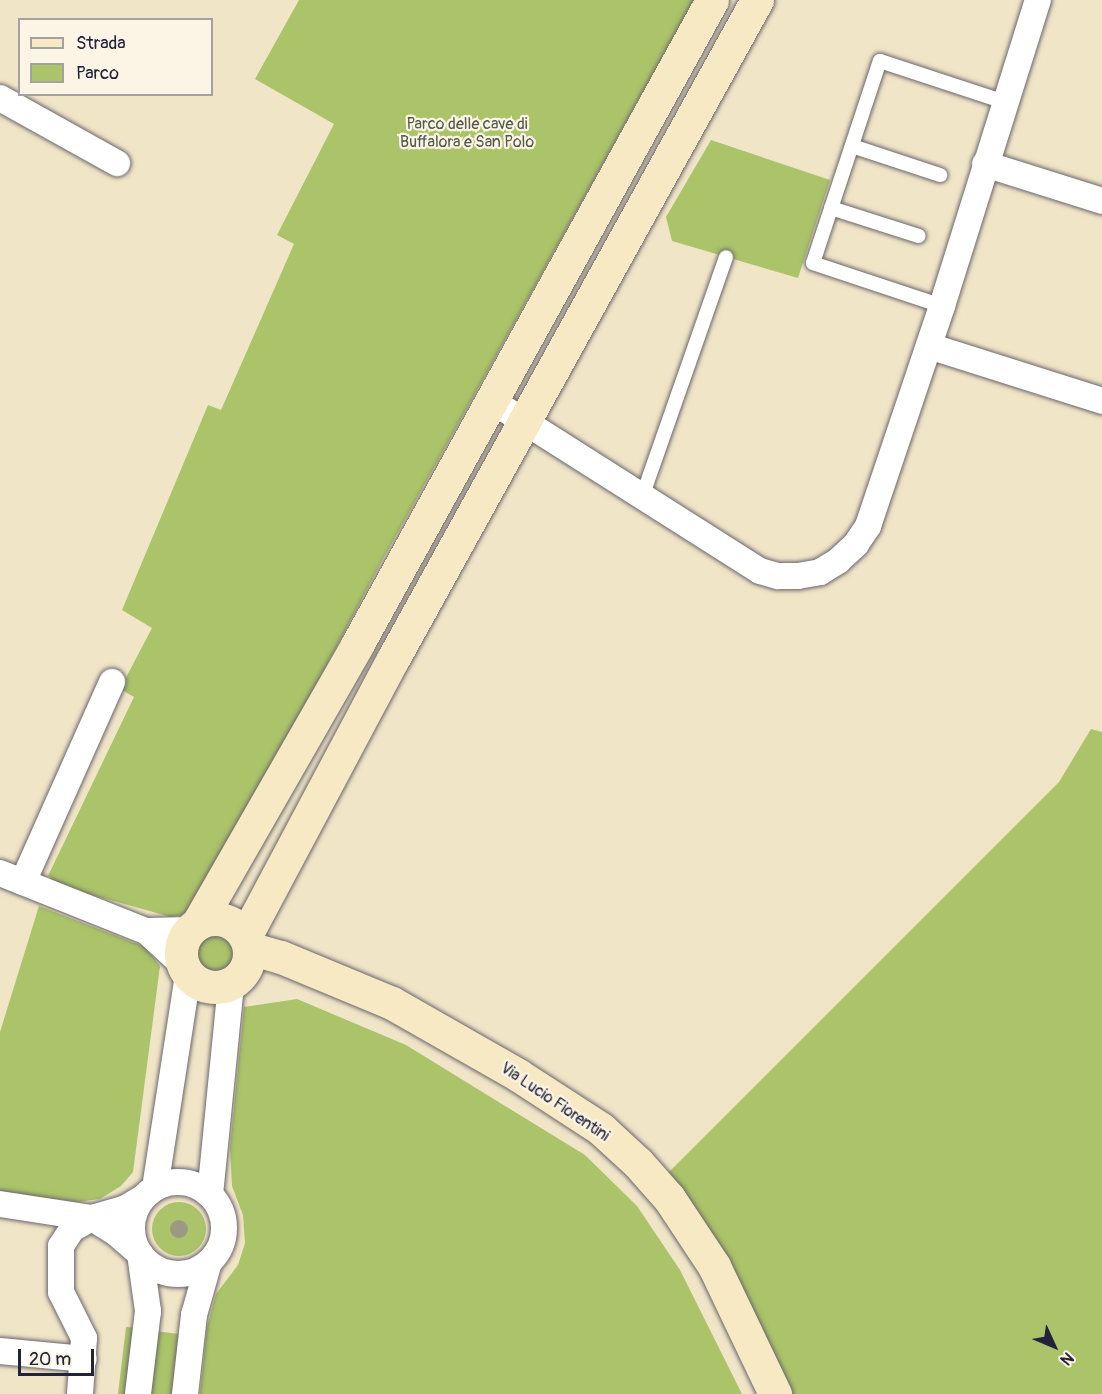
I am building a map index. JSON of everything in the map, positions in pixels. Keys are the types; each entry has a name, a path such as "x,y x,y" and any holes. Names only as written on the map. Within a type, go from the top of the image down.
{"street":[{"path":"138,1394 148,1311 140,1254 133,1239 132,1224 136,1209 150,1192 185,969 183,941 194,927 357,645 712,0"},
{"path":"210,1195 241,962 393,659 757,0"},
{"path":"492,401 760,571 778,576 820,572 838,561 856,544 868,526 942,306 1038,0"},
{"path":"0,98 117,163"},
{"path":"985,164 1102,201"},
{"path":"929,346 1102,401"},
{"path":"112,682 11,877 146,931 207,987 241,962"},
{"path":"146,931 194,927 219,919 230,922 241,962"},
{"name":"Via Lucio Fiorentini","path":"241,962 281,957 392,1003 518,1075 601,1129 638,1163 669,1198 714,1266 775,1394"},
{"path":"0,1204 92,1218 116,1233 151,1265 172,1273 196,1270 209,1262 219,1250 224,1228 219,1207 210,1195 198,1186 184,1182 169,1183 126,1208 92,1218 72,1229 61,1246 59,1277 61,1292 84,1338 80,1394"},
{"path":"185,1394 194,1315 209,1262"},
{"path":"0,1351 84,1359"}],"lane":[{"path":"942,306 813,263 880,61 1005,102"},
{"path":"852,146 940,175"},
{"path":"831,208 919,236"},
{"path":"642,497 726,257"}],"green space":[{"name":"Parco delle cave di Buffalora e San Polo","path":"299,0 694,0 383,559 201,903 183,915 171,917 49,883 51,877 48,876 134,697 120,689 152,628 122,610 208,405 221,410 294,244 277,235 334,124 255,79"},
{"path":"711,140 830,180 798,278 672,241 666,217"},
{"path":"1091,729 1102,732 1102,1394 790,1394 665,1176 1059,782"},
{"path":"39,906 145,947 160,966 133,1172 121,1186 100,1199 78,1202 0,1192 0,1032"},
{"path":"214,936 227,942 233,955 227,968 214,974 201,968 195,955 201,942"},
{"path":"297,999 406,1045 585,1155 637,1206 680,1270 742,1394 200,1394 207,1327 216,1294 238,1265 245,1243 243,1215 232,1186 230,1148 244,1007"},
{"path":"174,1202 184,1202 194,1206 202,1214 206,1229 202,1244 194,1252 184,1256 174,1256 164,1252 156,1244 152,1234 152,1224 156,1214 164,1206"},
{"path":"126,1327 139,1328 131,1394 118,1394"},
{"path":"155,1331 179,1334 172,1394 147,1394"}]}
